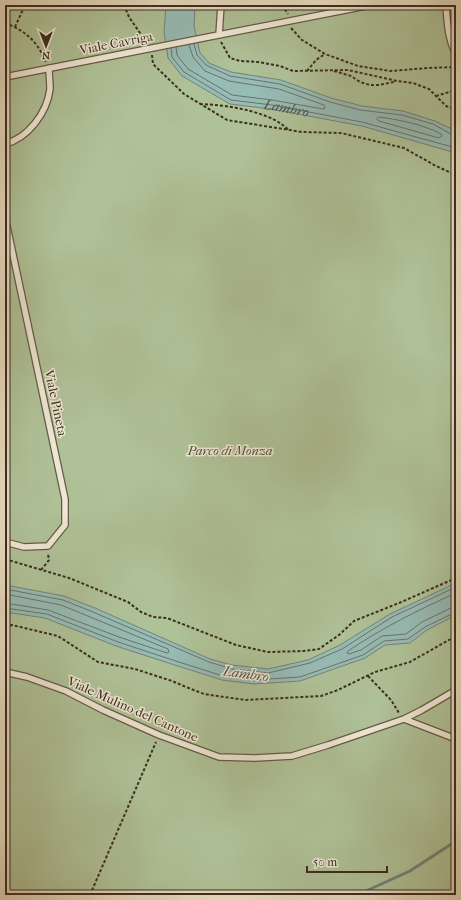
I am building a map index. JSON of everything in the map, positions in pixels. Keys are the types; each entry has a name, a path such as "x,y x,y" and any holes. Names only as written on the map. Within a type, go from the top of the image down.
{"lane":[{"path":"221,5 219,35 371,5"},
{"path":"446,5 447,21 452,48 456,54"},
{"name":"Viale Cavriga","path":"5,76 219,35"},
{"path":"5,144 12,142 30,129 43,111 50,90 49,68"},
{"name":"Viale Pineta","path":"5,217 65,500 65,525 48,546"},
{"path":"5,542 24,547 48,546"},
{"name":"Viale Mulino del Cantone","path":"5,672 27,677 66,691 102,710 159,735 218,757 255,758 292,756 404,718 422,710 456,690"},
{"path":"404,718 456,739"}],"path":[{"path":"15,27 26,5"},
{"path":"124,5 129,16 150,48 153,64 184,94 227,120 302,132 341,133 404,148 436,166 456,175"},
{"path":"284,21 302,40 325,54 358,66 390,71 456,67"},
{"path":"5,23 28,35 40,48 49,68"},
{"path":"219,35 223,48 230,58 240,61 258,62 280,66 293,71 348,70 413,83 429,90 446,106 456,110"},
{"path":"307,71 316,60 325,54"},
{"path":"331,70 351,76 360,82 370,85 379,85 397,81"},
{"path":"436,96 456,90"},
{"path":"200,104 219,104 257,113 274,120 290,130"},
{"path":"41,570 49,560 48,546"},
{"path":"5,560 69,578 128,602 141,612 153,617 167,618 236,645 268,652 319,649 339,635 354,621 456,578"},
{"path":"5,626 12,625 58,636 98,662 142,672 172,681 204,694 245,700 321,696 338,690 390,666 410,662 456,636"},
{"path":"368,676 391,700 404,718"},
{"path":"90,895 159,735"}],"green space":[{"name":"Parco di Monza","path":"5,5 456,5 456,895 5,895"}],"water":[{"name":"Lambro","path":"166,5 195,5 194,26 200,53 209,63 231,72 281,80 331,98 362,106 403,111 435,121 456,131 456,153 362,126 271,109 230,104 182,76 168,58 164,32"},
{"name":"Lambro","path":"456,583 456,615 427,630 410,643 385,645 365,658 300,681 254,684 222,680 116,646 45,618 5,612 5,585 64,596 95,608 210,659 232,665 268,669 308,660 340,645 390,614"}],"waterway":[{"path":"357,895 410,871 456,841"}]}
